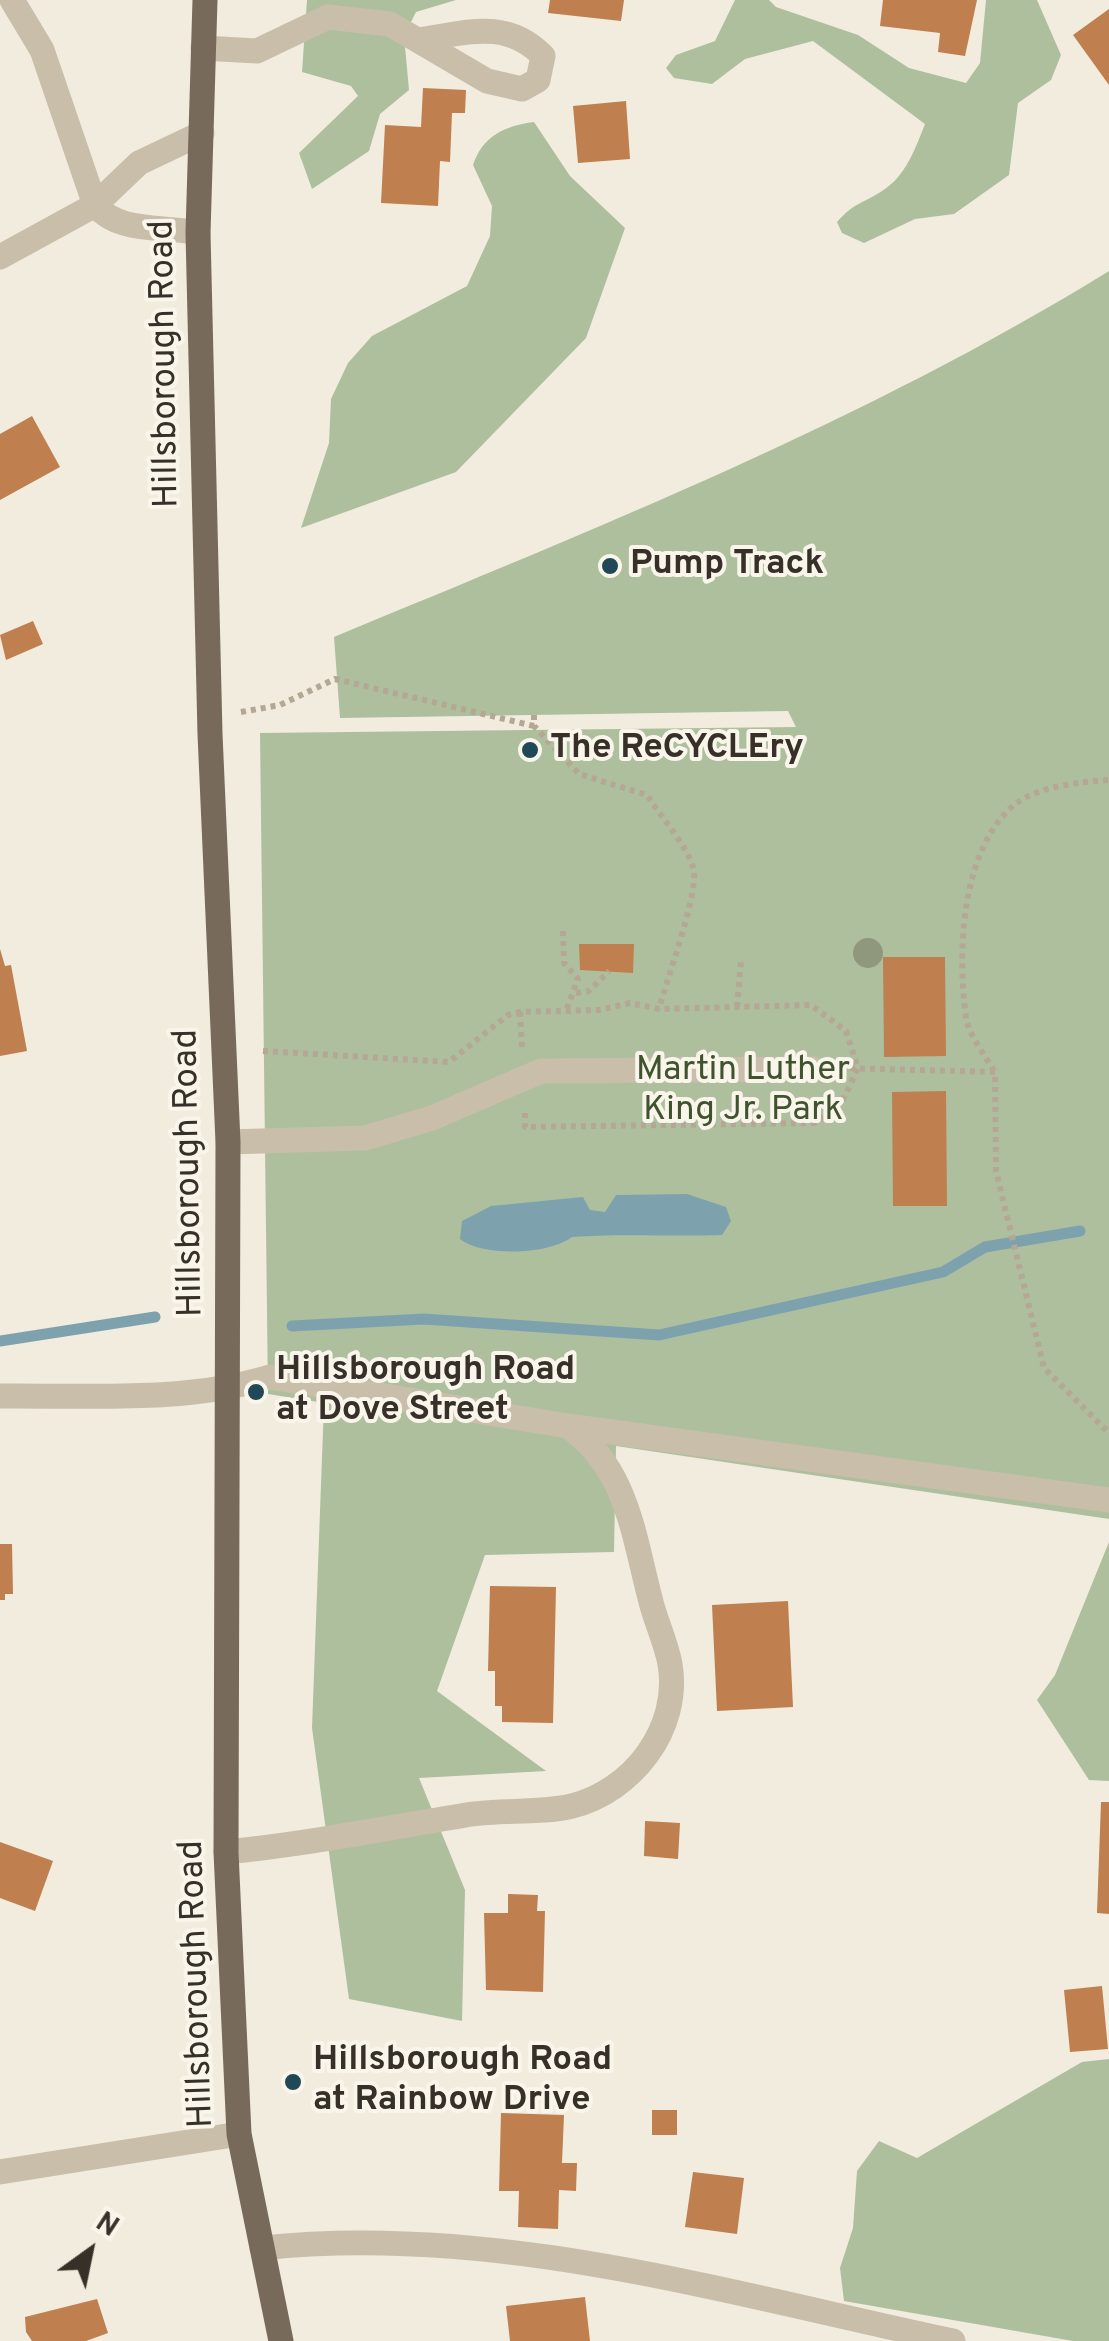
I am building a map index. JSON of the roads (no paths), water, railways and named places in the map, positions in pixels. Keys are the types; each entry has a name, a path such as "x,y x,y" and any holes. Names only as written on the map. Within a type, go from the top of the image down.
{"main road":[{"name":"Hillsborough Road","path":"205,0 198,233 210,716 228,1142 226,1852 239,2134 280,2341"}],"street":[{"path":"12,0 42,50 95,204 109,220 123,226 162,225 198,233"},
{"path":"203,48 257,51 328,17 390,24 419,40"},
{"path":"0,256 95,204 139,163 202,133"},
{"path":"228,1142 365,1138 432,1118 541,1071 813,1069"},
{"path":"0,1396 166,1395 230,1389 270,1377 568,1426 1109,1500"},
{"path":"226,1852 497,1810 568,1807 607,1795 635,1772 656,1741 668,1704 670,1666 623,1494 600,1453 568,1426"},
{"path":"0,2172 239,2134"},
{"path":"262,2248 303,2244 491,2247 953,2341"}],"water":[{"path":"687,1194 726,1207 731,1221 722,1235 572,1237 548,1247 516,1252 484,1249 460,1239 462,1221 491,1206 583,1197 590,1210 605,1212 616,1195"}],"waterway":[{"path":"292,1326 424,1319 659,1335 943,1272 985,1247 1080,1231"},
{"path":"0,1341 155,1317"}],"place":[{"name":"Pump Track","path":"610,566"},
{"name":"The ReCYCLEry","path":"530,750"},
{"name":"Hillsborough Road at Dove Street","path":"256,1392"},
{"name":"Hillsborough Road at Rainbow Drive","path":"293,2082"}],"park label":[{"name":"Martin Luther King Jr. Park","path":"743,1092"}]}
